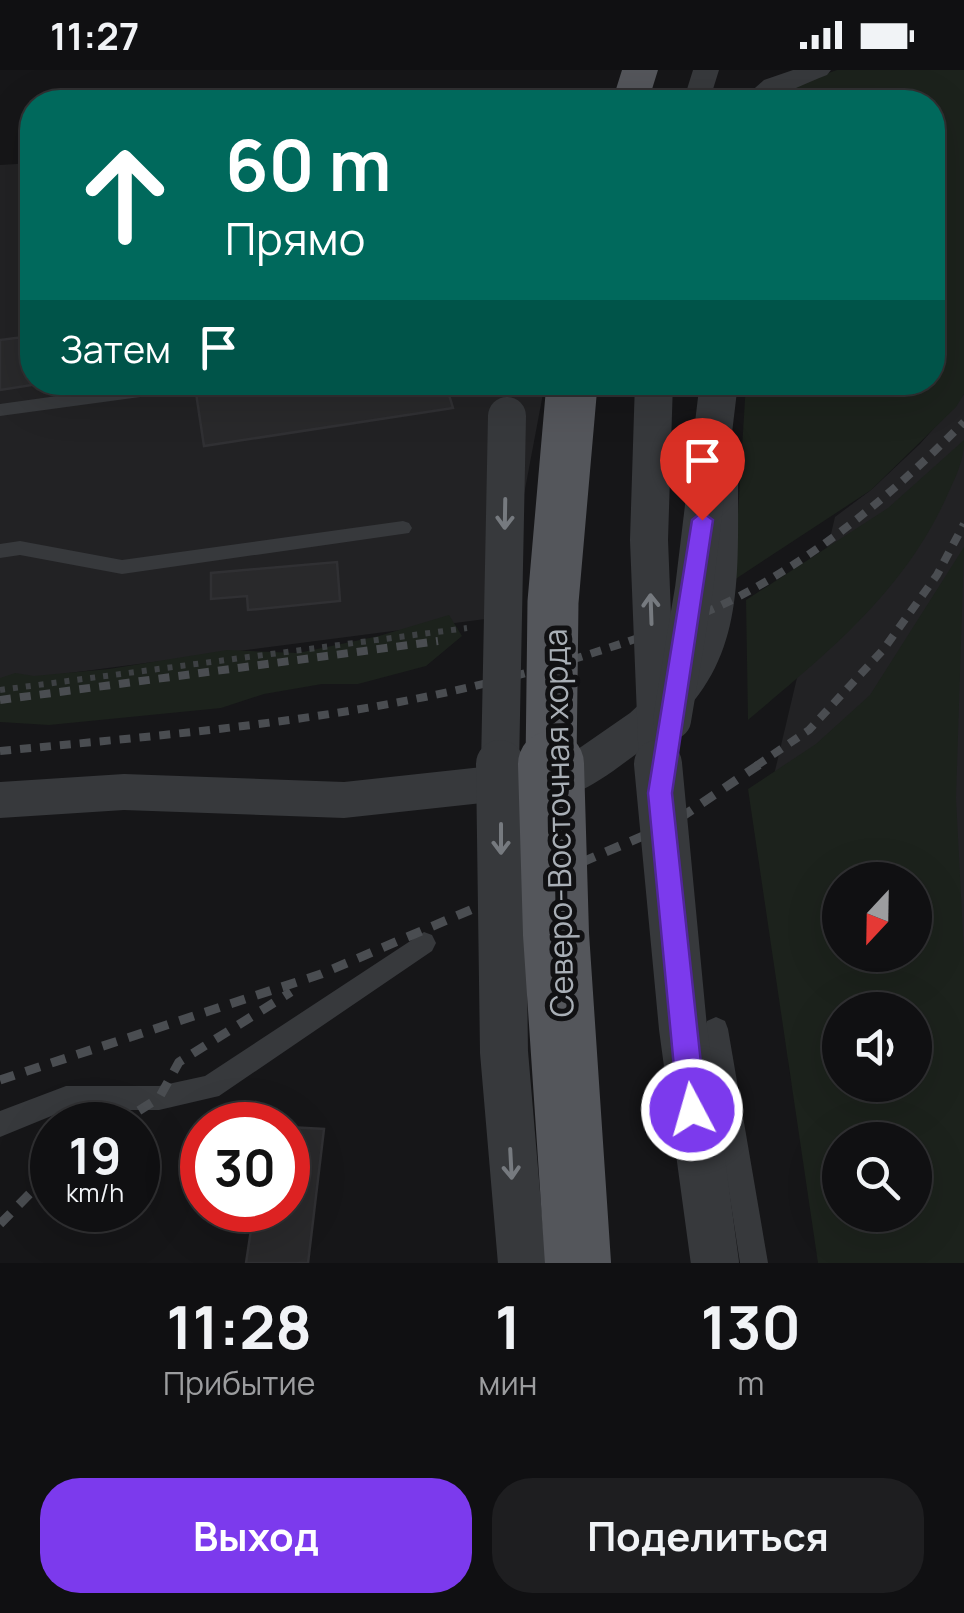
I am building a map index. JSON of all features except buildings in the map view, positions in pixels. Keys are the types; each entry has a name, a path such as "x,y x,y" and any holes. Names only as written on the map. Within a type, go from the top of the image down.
{"main road":[{"name":"Северо-Восточная хорда","path":"571,395 557,548 554,841 565,1094 578,1263"}],"street":[{"path":"768,90 818,70"},
{"path":"654,395 649,540 660,793 692,1110 714,1263"},
{"path":"660,793 694,588 717,395"},
{"path":"0,800 124,792 344,800 574,775 644,725 686,686 707,642 719,591 719,395"},
{"path":"506,416 500,956 512,1177 522,1263"}],"lane":[{"path":"0,410 111,395"},
{"path":"0,551 20,548 122,567 403,528"},
{"path":"0,1124 66,1098 158,1098 210,1087 424,943"},
{"path":"716,1028 754,1263"}],"path":[{"path":"0,690 468,628"}],"shaded area":[{"path":"837,70 964,70 964,394 956,407 871,490 734,580 745,395 945,395 945,90 789,90"},
{"path":"20,164 20,395 543,395 501,617 0,682 0,165"},
{"path":"964,394 964,1263 932,1062 932,992 921,992 918,972 932,972 932,862 885,862 770,792 835,517 920,444"},
{"path":"964,440 953,484 928,532 885,593 834,646 748,720 746,600 888,508"},
{"path":"964,547 956,798 964,956 964,1263 818,1263 748,789 816,744 870,695"},
{"path":"449,615 462,636 426,666 358,684 322,684 264,694 221,708 49,725 0,722 0,678 15,673 34,676 109,669 227,650 298,653 379,636"}],"railway":[{"path":"0,751 227,728 374,707 522,674 636,639 732,600 809,554 890,492 964,422"},
{"path":"756,766 809,730 883,650 937,575 964,524"},
{"path":"0,700 438,641"},
{"path":"0,1080 321,974 671,824 760,764"},
{"path":"153,1102 159,1098 179,1062 291,992"},
{"path":"0,1224 30,1193"}],"route":[{"path":"692,1110 660,793 702,520"}]}
